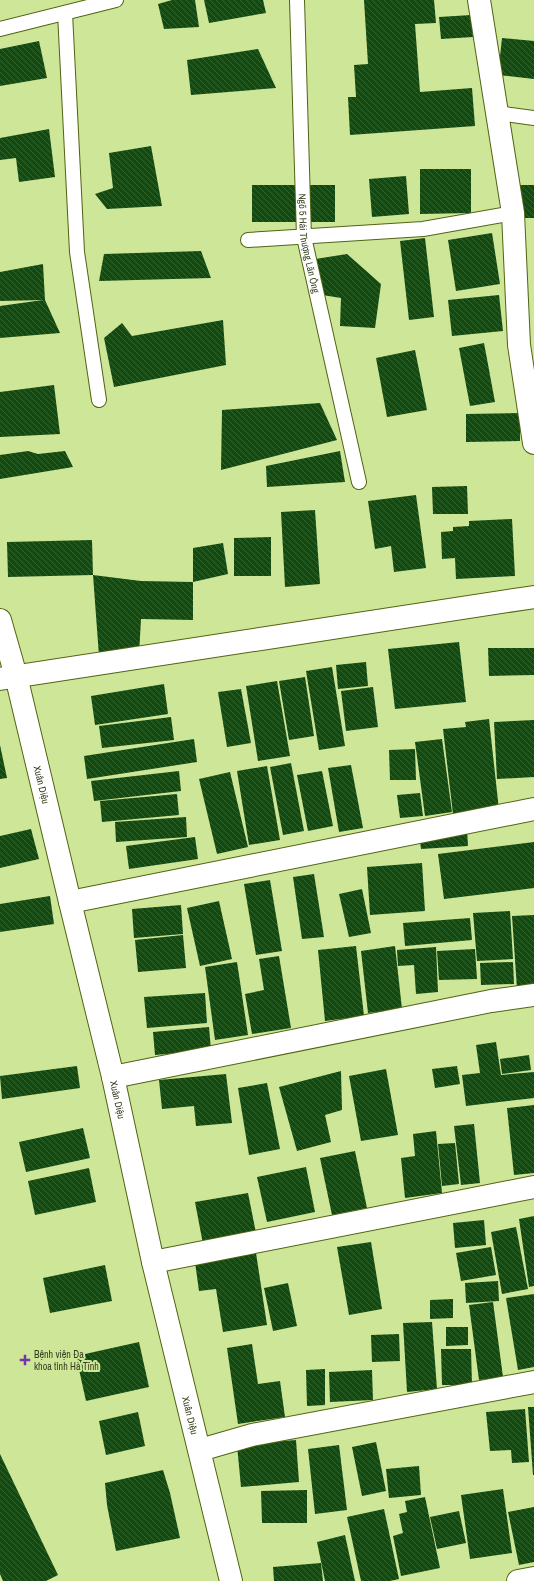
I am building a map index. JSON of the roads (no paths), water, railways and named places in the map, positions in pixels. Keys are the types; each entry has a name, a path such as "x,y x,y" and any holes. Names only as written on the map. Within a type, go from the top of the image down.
{"street":[{"path":"479,0 513,213 519,345 534,443"},
{"path":"8,678 534,597"},
{"name":"Xuân Diệu","path":"0,620 8,678 70,902 113,1077 153,1262 200,1450 230,1581"},
{"path":"70,902 534,810"},
{"path":"113,1077 491,1001 534,995"},
{"path":"153,1262 534,1187"},
{"path":"200,1450 252,1435 534,1382"},
{"path":"518,1581 534,1578"}],"lane":[{"path":"0,29 116,0"},
{"name":"Ngõ 5 Hải Thượng Lãn Ông","path":"296,0 304,237 359,482"},
{"path":"65,13 77,252 99,400"},
{"path":"497,113 534,118"},
{"path":"248,240 423,229 513,213"}],"place":[{"name":"Bệnh viện Đa khoa tỉnh Hà Tĩnh","path":"25,1360"}]}
